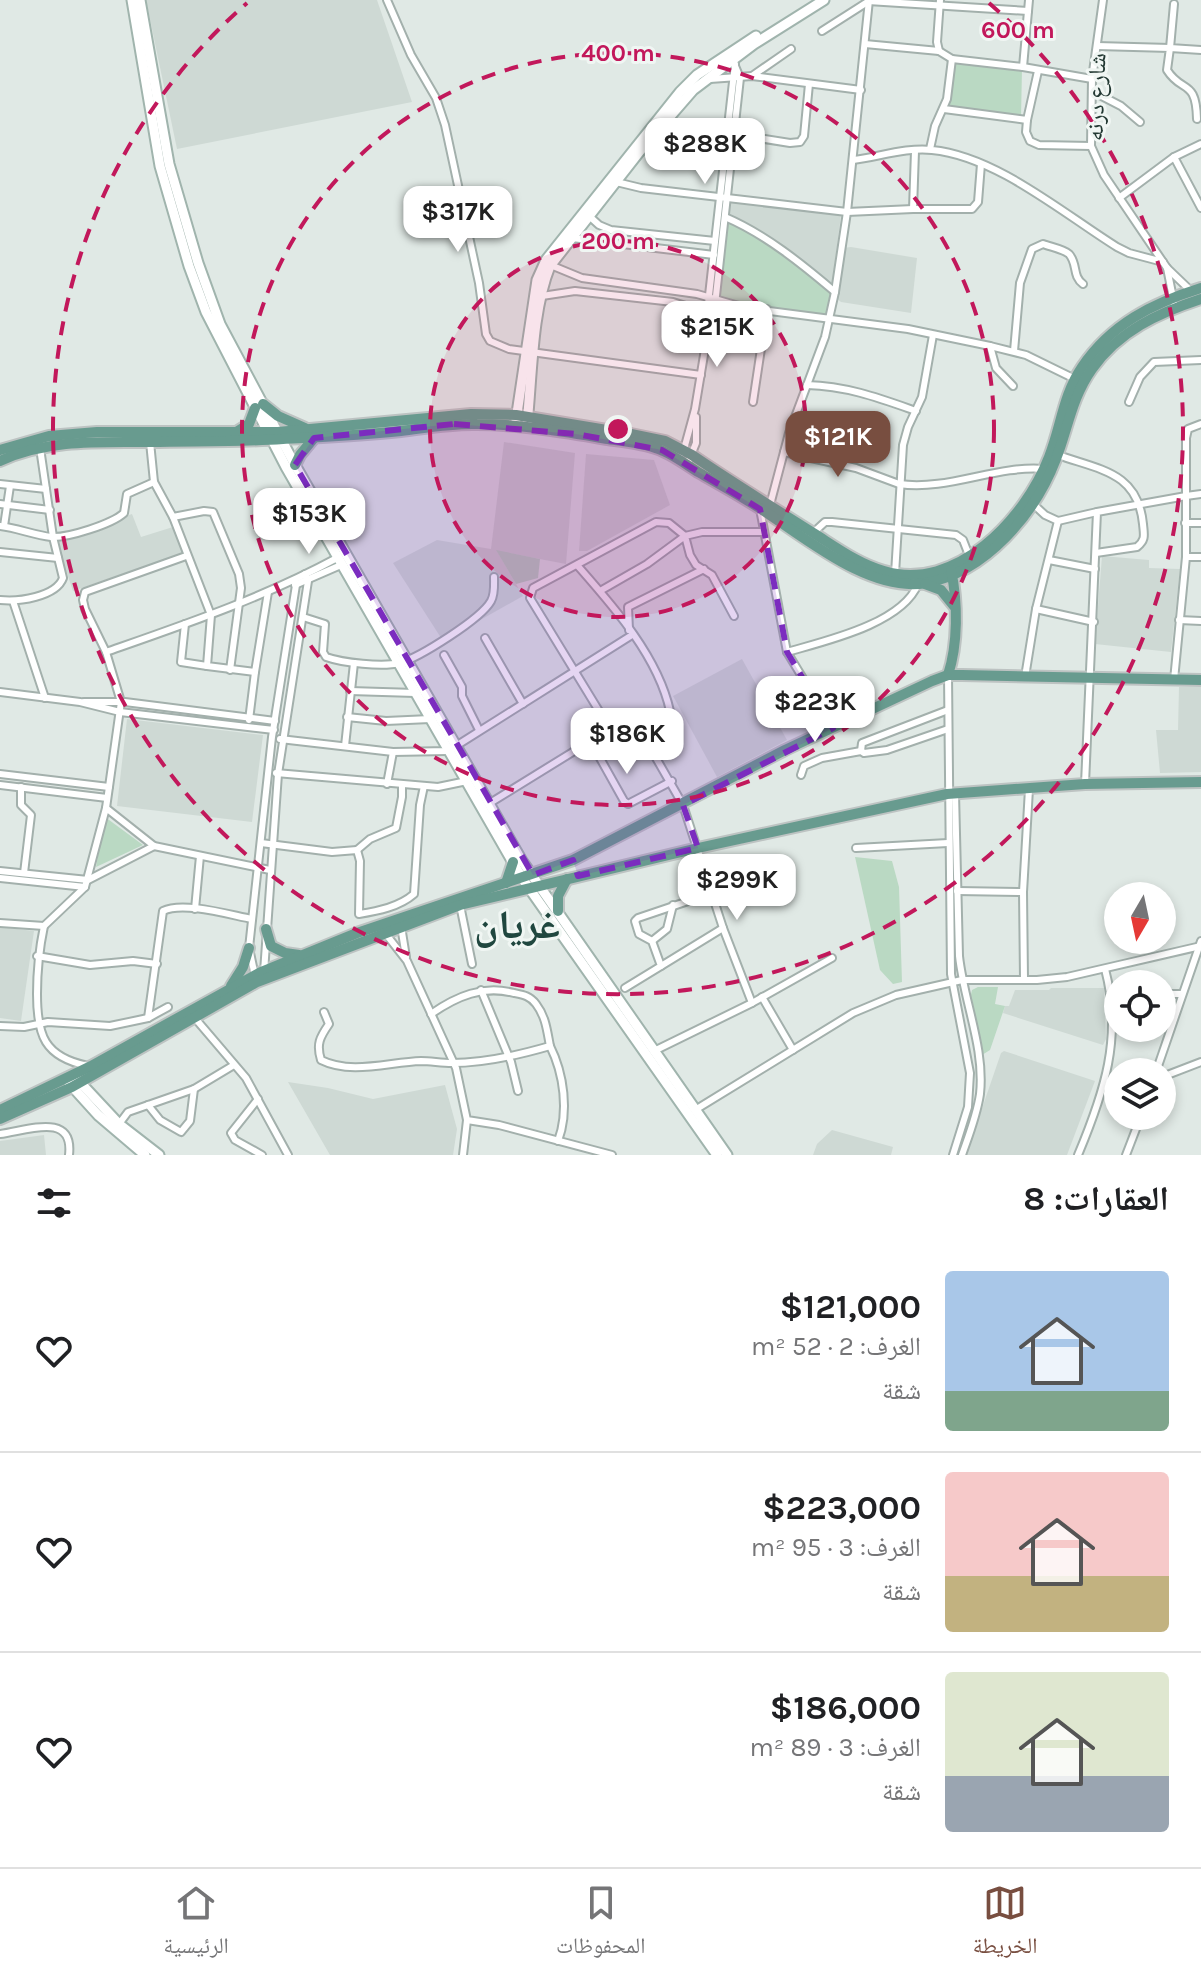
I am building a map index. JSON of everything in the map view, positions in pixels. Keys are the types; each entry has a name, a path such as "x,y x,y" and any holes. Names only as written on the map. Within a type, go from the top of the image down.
{"main road":[{"path":"132,0 160,166 177,206 210,311 339,561 402,661 430,719 452,748"},
{"path":"140,0 177,206"},
{"path":"612,181 704,79 813,0"},
{"path":"522,422 537,280 547,264 680,92 697,75 732,59 824,0"},
{"path":"531,352 547,264 572,238 587,213"},
{"path":"1029,500 1054,445 1066,398 1075,379 1104,340 1136,313 1198,294"},
{"path":"954,605 971,562 1029,500 1058,455 1073,401 1093,367 1119,339 1174,303"},
{"path":"236,432 249,424 259,406"},
{"path":"259,406 312,434"},
{"path":"0,461 40,448 99,442 312,434 412,425 471,414 665,441 686,458 765,507 871,567 911,576 947,574"},
{"path":"0,450 49,436 97,432 236,432 274,436 295,465 513,862 558,911 654,1051 717,1155"},
{"path":"295,465 312,434"},
{"path":"765,507 819,547 870,576 941,590 954,605"},
{"path":"921,584 971,562"},
{"path":"947,574 954,605 953,652 948,675"},
{"path":"953,652 972,676"},
{"path":"0,1110 73,1081 91,1066 230,988 531,881 785,750 948,675 1201,680"},
{"path":"0,1119 194,1017 301,955 506,883 572,878 951,794 1085,784 1201,782"},
{"path":"472,785 490,803 531,881 692,1112 727,1155"},
{"path":"558,911 558,896 572,878 573,860"},
{"path":"506,883 513,862"},
{"path":"266,929 271,946 285,953 301,955"},
{"path":"230,988 243,967 249,948"},
{"path":"73,1081 119,1124 159,1155"},
{"path":"73,1081 98,1115 139,1153"}],"street":[{"path":"387,0 411,55 436,98 445,125 479,283 486,334 490,341 498,346 531,352 701,375"},
{"path":"822,31 869,0 1028,11"},
{"path":"833,728 787,652 763,532 765,507 825,337 835,292 847,212 869,0"},
{"path":"1023,67 1029,0"},
{"name":"شارع درنه","path":"1103,0 1092,79 1091,146 1104,175 1165,265 1198,294"},
{"path":"939,51 940,3"},
{"path":"1174,4 1167,70 1171,77 1194,94 1197,119"},
{"path":"865,44 939,51 952,59 1092,79"},
{"path":"1097,46 1201,50"},
{"path":"752,76 791,49"},
{"path":"713,298 715,241 733,134 736,78 732,59"},
{"path":"930,149 935,126 944,109 952,59"},
{"path":"1038,71 1027,120 1026,132 1030,141 1039,145 1091,146"},
{"path":"704,79 752,76 861,90"},
{"path":"686,458 697,430 695,409 725,217 722,196 736,78"},
{"path":"733,134 800,142 804,136 809,84"},
{"path":"1092,91 1121,106 1140,122"},
{"path":"944,109 1027,120"},
{"path":"1119,198 1174,157 1201,144"},
{"path":"853,160 930,149 960,155 1009,178 1117,247 1165,265"},
{"path":"913,209 915,151"},
{"path":"1174,157 1201,208"},
{"path":"612,181 847,212 972,209 978,202 981,164"},
{"path":"587,213 604,228 611,230 715,241"},
{"path":"725,217 805,266 835,292"},
{"path":"572,238 714,255"},
{"path":"1014,351 1020,283 1032,249 1037,244 1066,252 1071,257 1075,276 1083,284"},
{"path":"547,264 582,278 713,298 736,306 830,317 1014,351 1075,379"},
{"name":"شارع درنه","path":"1165,265 1174,303"},
{"path":"542,296 575,291 673,302 711,314"},
{"path":"753,402 767,309"},
{"path":"895,574 903,445 922,397 933,335"},
{"path":"990,346 996,368 1013,386"},
{"path":"1129,402 1140,377 1154,362 1201,360"},
{"path":"807,385 842,387 916,411"},
{"path":"1174,680 1186,557 1186,438 1188,429 1201,424"},
{"path":"150,442 154,482 173,517 211,615 207,666"},
{"path":"0,600 13,601 56,589 63,578 53,537 40,448"},
{"path":"784,452 856,468 899,484 923,486 978,478 1022,467 1044,469"},
{"path":"1058,455 1121,479 1141,503 1142,543 1137,547 1096,553"},
{"path":"10,486 2,526 53,537 118,518 124,513 127,494 154,482"},
{"path":"0,484 46,489"},
{"path":"1029,500 1045,515 1058,521 1201,494"},
{"path":"4,505 50,510"},
{"path":"173,517 213,512 239,574 241,604 230,670"},
{"path":"1085,784 1097,512"},
{"path":"1025,677 1036,609 1058,521"},
{"path":"577,565 631,632 650,663 670,711 666,719 642,735 617,741 529,594 533,588 656,522 669,523 685,536 696,565 717,583 734,616"},
{"path":"813,533 825,522 956,535 963,540 971,562"},
{"path":"1185,523 1201,523"},
{"path":"600,591 647,564 685,536 702,532 763,532"},
{"path":"0,552 58,558"},
{"path":"87,884 106,808 121,702 106,652 85,609 85,592 186,556"},
{"path":"1186,557 1201,557"},
{"path":"1049,560 1095,569"},
{"path":"106,652 241,604 339,561"},
{"path":"631,632 628,607 704,569"},
{"path":"303,617 325,624 323,652 326,657 354,663 402,661 439,643 491,602 495,589 494,577"},
{"path":"260,977 278,774 303,617 306,578"},
{"path":"260,977 249,948 292,583"},
{"path":"787,652 868,625 909,601 921,584"},
{"path":"248,727 268,592"},
{"path":"13,601 45,698"},
{"path":"1036,609 1094,622"},
{"path":"1179,620 1201,621"},
{"path":"185,624 181,662 255,672"},
{"path":"80,702 120,712 248,727 284,739 393,752 452,748 631,632"},
{"path":"485,638 523,704"},
{"path":"444,655 462,687 462,696 479,730"},
{"path":"345,746 354,663"},
{"path":"948,675 954,891 952,981 970,1073 964,1123 953,1155"},
{"path":"350,691 415,693"},
{"path":"0,692 80,702 121,702 275,721"},
{"path":"861,751 862,743 948,710"},
{"path":"347,717 386,721 430,719"},
{"path":"490,803 610,729"},
{"path":"801,775 804,766 822,758 887,750 948,729"},
{"path":"642,735 672,781 683,805 723,928 752,1003"},
{"path":"591,742 628,804 672,781"},
{"path":"387,784 393,752"},
{"path":"269,773 402,785 472,785"},
{"path":"0,774 109,787"},
{"path":"0,785 107,798"},
{"path":"261,843 332,852 357,850 370,839 396,828 402,785"},
{"path":"359,914 383,910 414,894 424,786"},
{"path":"21,787 21,805 31,815 24,873"},
{"path":"1024,979 1023,892 1029,789"},
{"path":"951,794 948,843 962,980 981,1079 980,1093 962,1155"},
{"path":"106,808 154,846 270,870"},
{"path":"856,848 948,843"},
{"path":"91,1066 71,1063 57,1054 46,1042 37,1024 37,956 44,926 87,884 154,846"},
{"path":"357,850 360,861 357,933"},
{"path":"195,909 200,856"},
{"path":"0,871 87,884"},
{"path":"0,878 87,884"},
{"path":"954,891 1023,892"},
{"path":"661,966 652,941 639,934 635,921 712,893"},
{"path":"460,905 472,964"},
{"path":"652,941 667,929 673,905"},
{"path":"148,1018 163,911 170,908 195,909 252,919"},
{"path":"0,923 44,926"},
{"path":"401,926 407,961"},
{"path":"625,988 723,928"},
{"path":"384,932 407,961 454,1063 467,1120 463,1155"},
{"path":"692,1112 872,1004 912,990 962,980 1067,977 1200,944"},
{"path":"1176,1011 1200,944"},
{"path":"37,956 90,965 133,961 157,964"},
{"path":"654,1051 752,1003 832,958"},
{"path":"431,1014 481,990 496,989 531,998 545,1021 560,1072 564,1101 562,1145"},
{"path":"481,990 508,1056 518,1091"},
{"path":"1176,994 1182,994"},
{"path":"762,997 793,1050"},
{"path":"0,1026 24,1027 63,1022 110,1026 148,1018 168,1007"},
{"path":"324,1012 329,1024 318,1038 319,1051 321,1060 331,1065 420,1061 454,1063 522,1056 550,1046"},
{"path":"194,1017 258,1099 288,1155"},
{"path":"1176,1072 1201,1062"},
{"path":"119,1124 128,1112 194,1089 234,1065"},
{"path":"1078,1155 1104,1086"},
{"path":"148,1105 160,1120 181,1132 190,1121 194,1089"},
{"path":"258,1099 231,1133 235,1140 262,1155"},
{"path":"467,1120 499,1125 574,1150 612,1155"},
{"path":"964,1123 972,1125"},
{"path":"0,1134 45,1127 59,1128 71,1144 69,1155"},
{"path":"1126,1155 1136,1130"}],"highlighted area":[{"path":"454,424 576,434 662,450 760,509 787,652 833,728 683,805 698,848 578,876 573,860 533,875 295,465 314,438"}],"shaded area":[{"path":"146,0 377,0 412,102 177,149"},
{"path":"731,200 841,215 832,285 807,265 728,215"},
{"path":"843,248 917,258 911,313 841,302 834,296"},
{"path":"504,442 575,453 566,564 497,551 523,596 443,641 393,563 437,540 491,549"},
{"path":"586,454 654,460 670,505 587,551 579,551"},
{"path":"132,514 141,537 173,527 183,553 73,591 56,541"},
{"path":"1102,556 1149,560 1149,568 1180,569 1171,652 1095,644"},
{"path":"742,659 787,740 717,777 673,696"},
{"path":"1179,687 1201,687 1201,772 1160,773 1156,730 1178,730"},
{"path":"127,719 263,735 252,822 117,806"},
{"path":"0,927 34,931 21,1021 0,1018"},
{"path":"1104,988 1103,1045 1003,1013 1015,990"},
{"path":"1004,1051 1095,1081 1067,1155 966,1155"},
{"path":"288,1082 373,1099 445,1085 457,1129 453,1155 330,1155"},
{"path":"832,1130 893,1147 891,1155 813,1155 817,1144"},
{"path":"44,1135 46,1155 0,1155 0,1141"}],"green space":[{"path":"954,62 1022,69 1021,118 947,108"},
{"path":"725,218 796,261 834,292 829,316 736,306 716,299"},
{"path":"496,550 540,559 538,578 516,584"},
{"path":"105,817 143,845 96,867"},
{"path":"855,857 892,861 899,887 902,982 893,984 880,970"},
{"path":"998,987 995,1004 1005,1006 990,1050 982,1055 969,1003 972,990"}],"district":[{"name":"غريان","path":"517,924"}]}
